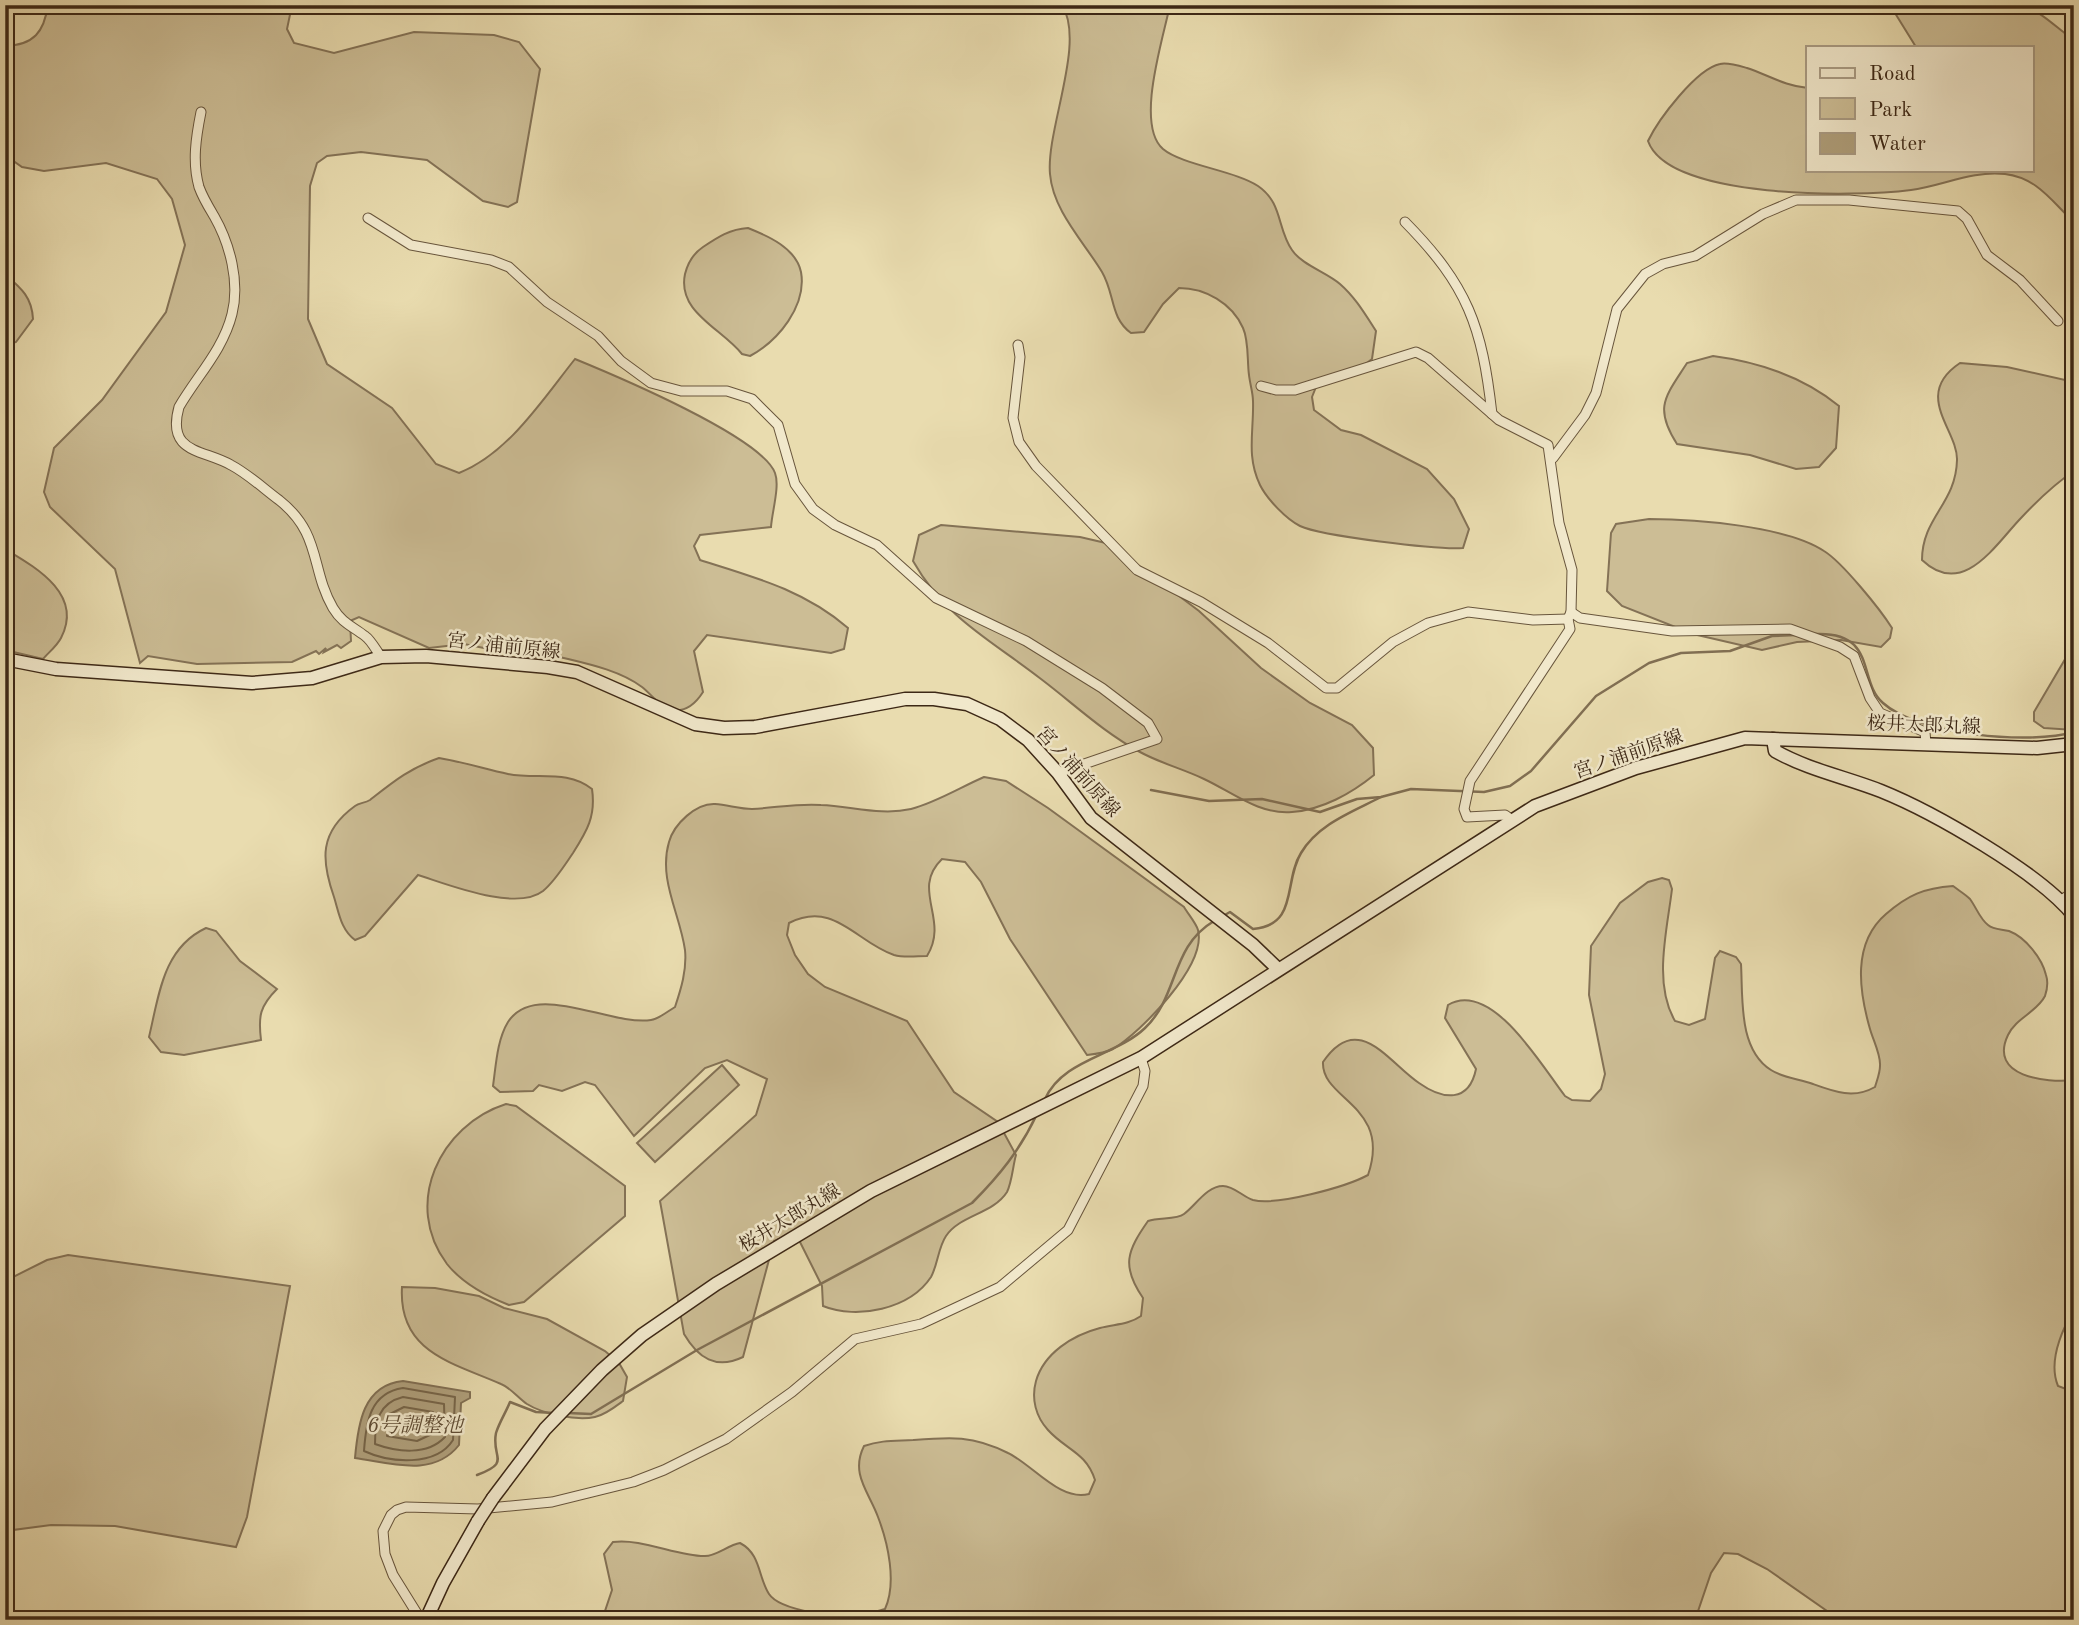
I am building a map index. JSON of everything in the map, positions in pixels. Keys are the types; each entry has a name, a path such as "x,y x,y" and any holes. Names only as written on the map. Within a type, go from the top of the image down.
{"main road":[{"name":"宮ノ浦前原線","path":"5,659 56,668 252,684 312,678 381,657 426,656 577,673 695,724 724,728 755,727 905,699 934,699 967,704 1000,719 1028,740 1058,773 1091,818 1279,969 1535,806 1636,768 1722,742 1773,739"},
{"name":"桜井太郎丸線","path":"1773,739 2037,748 2074,744"},
{"path":"1773,739 1775,751 1798,764 1881,791 1920,810 2034,878 2061,900 2074,916"},
{"name":"桜井太郎丸線","path":"426,1620 443,1583 478,1521 522,1458 566,1407 642,1335 740,1269 871,1191 1051,1105 1141,1058 1279,969"}],"street":[{"path":"201,112 196,138 196,173 206,203 223,235 234,275 235,294 222,341 179,407 175,420 178,436 188,449 229,463 291,510 311,541 332,606 346,626 366,636 381,657"},
{"path":"1552,458 1585,415 1596,393 1617,309 1645,274 1663,264 1695,256 1763,214 1796,200 1849,200 1958,211 1967,219 1987,255 2020,280 2058,321"},
{"path":"368,218 411,246 491,260 509,267 547,302 598,337 621,361 651,383 681,391 727,390 752,399 778,425 795,484 813,509 835,525 877,545 936,598 1026,641 1102,688 1148,723 1157,739 1058,773"},
{"path":"1405,222 1435,253 1462,292 1480,342 1492,414"},
{"path":"1018,345 1020,357 1013,418 1019,442 1036,466 1137,570 1201,602 1268,643 1326,688 1337,688 1393,642 1428,624 1468,612 1533,620 1569,616 1672,631 1790,629 1840,647 1854,656 1870,698 1880,713 1925,732 1926,744"},
{"path":"1261,386 1276,390 1294,390 1416,352 1428,358 1499,420 1544,440 1552,458 1555,499 1572,570 1570,629 1470,781 1464,809 1467,817 1505,816 1512,820"},
{"path":"2061,900 2074,892"},
{"path":"421,1620 393,1575 385,1554 383,1531 391,1515 406,1507 478,1509 552,1502 608,1489 664,1470 726,1439 792,1392 855,1339 921,1324 1000,1287 1068,1230 1143,1086 1145,1070 1141,1058"}],"green space":[{"path":"48,5 292,5 287,29 294,43 334,53 414,32 494,35 519,42 540,69 517,202 508,207 483,201 427,160 361,152 327,156 317,163 310,186 308,319 327,364 392,408 436,464 459,473 477,464 509,439 575,359 685,408 716,425 764,458 775,473 776,492 771,527 700,535 694,546 700,560 778,586 814,604 848,628 844,649 831,653 707,635 694,651 703,692 691,706 683,710 665,707 631,680 595,666 544,653 534,658 464,644 429,648 359,617 350,621 351,641 341,648 337,645 324,652 326,648 319,654 316,651 292,662 197,664 148,656 140,663 115,569 50,507 44,492 54,448 102,400 166,312 185,245 172,199 157,179 106,163 44,171 22,167 5,155 5,46 23,43 36,35 44,23"},
{"path":"1062,5 1170,5 1153,81 1151,121 1155,137 1163,149 1172,155 1237,176 1258,186 1272,200 1287,242 1296,255 1340,284 1355,300 1376,331 1372,359 1351,375 1316,387 1312,397 1314,410 1341,430 1361,435 1427,469 1454,499 1469,529 1463,548 1380,542 1312,530 1295,523 1277,508 1260,485 1253,464 1253,398 1245,333 1238,319 1225,304 1208,294 1179,288 1163,304 1144,332 1131,333 1124,327 1116,313 1102,272 1070,226 1052,188 1050,155 1070,41 1068,21"},
{"path":"1890,5 1961,5 1974,13 2024,7 2041,15 2067,35 2074,34 2074,222 2036,186 2017,176 1981,174 1911,190 1850,194 1767,190 1690,175 1663,160 1648,141 1669,109 1700,75 1720,64 1734,64 1806,88 1806,172 2034,172 2034,46 1915,46"},
{"path":"748,228 772,239 793,256 801,272 802,285 795,310 780,332 750,356 742,354 694,309 684,287 686,270 697,252 724,234"},
{"path":"5,274 28,299 33,319 16,342 5,346"},
{"path":"1713,356 1747,362 1779,372 1825,395 1839,406 1836,448 1819,467 1796,469 1750,455 1677,444 1665,420 1668,393 1687,363"},
{"path":"1960,363 2007,367 2074,382 2074,471 2040,499 1977,564 1951,574 1937,570 1922,560 1927,532 1951,488 1955,475 1955,449 1938,400 1939,387 1946,375"},
{"path":"1649,519 1690,520 1740,526 1808,542 1832,557 1860,586 1892,628 1890,638 1881,647 1841,640 1797,642 1762,650 1693,634 1622,606 1607,591 1611,533 1616,524"},
{"path":"941,525 1080,537 1110,544 1199,611 1261,668 1310,703 1352,725 1373,748 1374,775 1325,804 1303,811 1280,812 1246,802 1204,779 1126,744 971,627 940,598 913,561 919,535"},
{"path":"5,549 42,573 61,595 66,608 66,622 61,638 43,659 5,650"},
{"path":"2074,644 2074,730 2044,728 2034,721 2034,712"},
{"path":"439,758 519,776 562,777 582,783 592,789 593,799 586,830 555,878 543,891 531,897 499,898 463,890 418,875 365,936 355,940 339,915 330,884 325,859 329,836 343,816 355,806 370,800 410,771"},
{"path":"984,777 1006,781 1048,808 1184,907 1198,930 1198,944 1192,961 1169,996 1139,1028 1113,1049 1087,1055 1010,939 981,882 965,862 942,859 933,871 929,894 935,930 927,956 894,955 844,926 819,916 805,917 789,923 787,935 795,955 808,974 825,987 907,1021 954,1092 998,1122 1016,1155 1007,1192 994,1205 952,1229 943,1241 931,1277 922,1288 897,1304 882,1309 851,1312 823,1306 822,1286 800,1242 786,1236 774,1241 743,1357 724,1362 709,1359 695,1350 684,1334 660,1201 756,1115 767,1079 727,1060 705,1068 634,1136 595,1085 585,1082 562,1091 539,1085 533,1091 500,1092 493,1086 504,1029 520,1010 536,1005 554,1004 634,1020 651,1020 675,1007 684,972 685,950 668,883 666,856 676,828 700,807 715,804 752,809 812,805 900,811 929,803"},
{"path":"1662,878 1669,880 1672,889 1663,974 1668,1006 1675,1021 1689,1025 1705,1019 1715,958 1720,951 1736,957 1741,964 1744,1022 1760,1061 1781,1075 1837,1092 1860,1093 1875,1087 1880,1062 1863,999 1863,953 1875,926 1902,902 1925,891 1953,886 1970,899 1988,925 2009,931 2021,938 2041,962 2047,980 2045,996 2012,1029 2004,1049 2006,1060 2023,1074 2049,1080 2074,1080 2074,1309 2061,1336 2055,1377 2058,1386 2074,1392 2074,1620 1840,1620 1767,1569 1738,1554 1724,1553 1711,1573 1695,1620 602,1620 612,1590 604,1554 613,1542 624,1541 704,1556 713,1555 740,1543 756,1559 769,1594 785,1605 810,1612 849,1616 885,1609 889,1599 891,1575 888,1551 878,1517 862,1483 859,1465 864,1446 870,1444 939,1438 972,1440 1017,1458 1067,1493 1089,1494 1095,1480 1086,1463 1055,1437 1040,1419 1034,1401 1036,1381 1046,1362 1070,1340 1090,1331 1126,1323 1141,1316 1143,1298 1132,1277 1129,1259 1135,1241 1148,1221 1181,1216 1207,1192 1217,1187 1231,1188 1253,1200 1278,1200 1328,1190 1368,1175 1373,1152 1371,1133 1354,1106 1325,1075 1323,1062 1336,1047 1348,1040 1361,1040 1384,1053 1428,1089 1446,1095 1461,1093 1473,1080 1476,1069 1445,1018 1448,1005 1465,1000 1482,1004 1515,1030 1565,1096 1572,1100 1590,1101 1601,1089 1605,1074 1589,995 1591,946 1620,903 1648,882"},
{"path":"206,928 216,931 240,961 277,989 262,1012 261,1040 184,1055 161,1052 149,1037 165,974 180,948"},
{"path":"722,1065 739,1085 655,1162 637,1143"},
{"path":"506,1104 516,1106 625,1186 625,1216 524,1302 509,1305 475,1289 453,1271 434,1241 428,1217 428,1193 435,1169 446,1148 463,1129 483,1114"},
{"path":"68,1255 290,1286 247,1517 236,1547 115,1526 51,1525 5,1531 5,1281 47,1260"},
{"path":"402,1287 435,1288 479,1296 504,1308 547,1319 605,1351 619,1363 627,1377 623,1401 602,1414 587,1418 560,1416 534,1408 505,1386 448,1361 419,1341 409,1327 403,1309"}],"water":[{"name":"6号調整池","path":"403,1381 470,1392 470,1398 461,1403 459,1445 437,1462 424,1465 397,1465 355,1458 361,1420 371,1398 390,1384"}],"waterway":[{"path":"1815,634 1835,635 1849,640 1863,659 1875,694 1899,714 1921,723 1947,730 2003,737 2055,736 2074,732"},
{"path":"1151,790 1209,801 1262,799 1320,812 1357,799 1381,797 1411,789 1484,792 1510,786 1531,771 1596,696 1649,663 1681,653 1730,651 1772,636 1795,635"},
{"path":"1223,916 1230,912 1253,929 1268,926 1277,920 1288,900 1296,864 1308,843 1326,826 1381,797"},
{"path":"1045,1099 1064,1075 1120,1045 1145,1028 1164,1001 1189,944 1214,921"},
{"path":"568,1413 591,1414 697,1350 972,1203 1009,1162 1037,1114"},
{"path":"477,1475 497,1463 496,1433 510,1402 536,1412 554,1413"}]}
